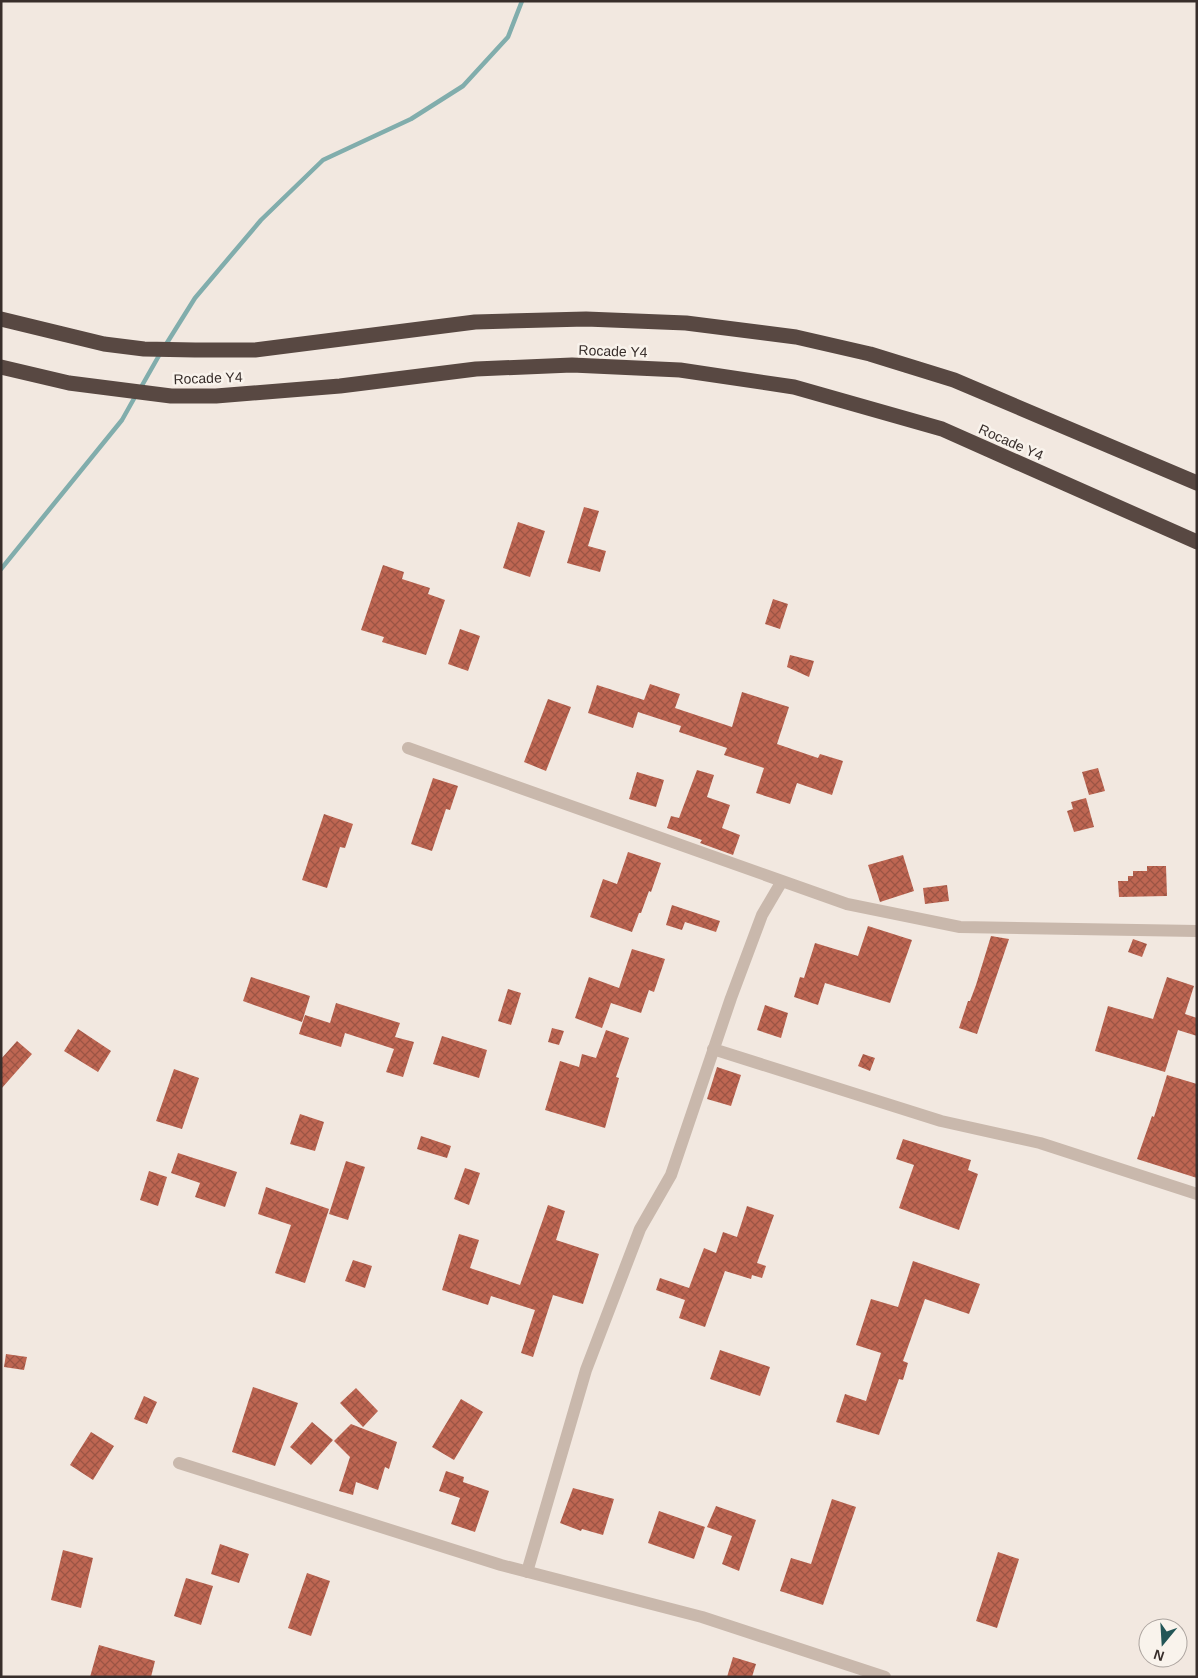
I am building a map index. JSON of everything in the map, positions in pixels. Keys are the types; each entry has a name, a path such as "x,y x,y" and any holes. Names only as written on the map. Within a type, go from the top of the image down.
{"highway":[{"name":"Rocade Y4","path":"1,319 104,344 144,349 255,350 474,322 586,319 686,323 796,337 870,354 954,380 1197,483"},
{"name":"Rocade Y4","path":"1,367 69,383 172,396 216,396 340,386 476,369 572,365 680,370 794,388 942,429 1197,542"}],"street":[{"path":"408,748 848,904 960,927 1197,931"},
{"path":"527,1572 586,1370 640,1229 671,1175 713,1049 762,915 782,881"},
{"path":"713,1049 941,1120 1040,1143 1197,1194"},
{"path":"179,1463 527,1572 702,1617 886,1677"}],"building":[{"path":"584,507 599,511 588,546 606,551 600,572 567,563"},
{"path":"518,522 545,531 530,577 503,568"},
{"path":"383,565 404,572 402,579 430,588 428,594 445,600 426,655 382,642 384,637 361,630"},
{"path":"773,599 788,604 780,629 765,624"},
{"path":"460,629 480,636 468,671 448,664"},
{"path":"790,655 814,661 809,677 787,667"},
{"path":"650,684 680,694 675,708 732,727 742,692 789,707 777,744 818,758 820,754 843,761 832,795 797,783 790,804 756,793 764,768 724,755 727,748 679,732 681,726 638,712 633,728 588,713 597,685 644,700"},
{"path":"548,699 571,707 546,771 524,762"},
{"path":"1098,768 1105,791 1089,795 1082,772"},
{"path":"697,770 714,775 707,797 730,805 722,828 740,835 733,855 700,843 702,840 667,828 671,816 679,818"},
{"path":"637,772 664,780 656,807 629,799"},
{"path":"433,778 458,786 450,810 446,809 432,851 411,844"},
{"path":"1086,798 1094,827 1074,832 1067,811 1073,809 1071,802"},
{"path":"324,814 353,824 345,848 340,847 327,888 302,880"},
{"path":"628,852 661,863 651,892 649,891 632,932 590,917 603,879 617,884"},
{"path":"903,855 914,891 880,902 868,865"},
{"path":"1147,866 1166,866 1167,896 1119,897 1118,881 1128,881 1128,876 1133,876 1133,871 1147,871"},
{"path":"947,885 949,901 925,904 923,888"},
{"path":"672,905 720,921 716,932 685,922 682,930 666,925"},
{"path":"868,926 912,940 890,1003 825,983 818,1005 794,997 800,977 804,978 815,943 858,956"},
{"path":"991,936 1009,939 977,1034 959,1028 968,1001 970,1001 976,985"},
{"path":"1133,939 1147,944 1142,957 1128,952"},
{"path":"632,949 665,959 654,992 649,990 641,1013 611,1003 602,1028 575,1018 589,977 619,988"},
{"path":"251,977 310,996 302,1022 243,1001"},
{"path":"1167,977 1194,986 1185,1014 1197,1018 1197,1036 1178,1030 1165,1072 1095,1051 1108,1006 1153,1019"},
{"path":"508,989 521,993 511,1025 498,1021"},
{"path":"336,1003 400,1023 395,1037 414,1042 403,1077 386,1072 394,1049 345,1033 341,1047 299,1034 305,1015 330,1023"},
{"path":"765,1005 788,1013 781,1038 757,1030"},
{"path":"552,1028 564,1031 559,1045 548,1042"},
{"path":"78,1029 111,1051 98,1072 64,1051"},
{"path":"606,1030 629,1038 616,1077 619,1078 605,1128 545,1110 560,1061 579,1067 582,1054 596,1058"},
{"path":"442,1036 487,1050 479,1078 433,1064"},
{"path":"17,1041 32,1054 1,1089 1,1059"},
{"path":"863,1054 875,1058 870,1071 858,1066"},
{"path":"717,1067 741,1075 731,1106 707,1099"},
{"path":"174,1069 199,1078 182,1129 156,1121"},
{"path":"1167,1075 1197,1084 1197,1178 1137,1159 1152,1116 1154,1117"},
{"path":"300,1114 324,1122 315,1151 290,1144"},
{"path":"421,1136 451,1146 447,1158 417,1149"},
{"path":"903,1139 971,1160 968,1170 978,1174 959,1230 899,1208 914,1165 896,1159"},
{"path":"178,1153 237,1172 225,1207 195,1197 200,1183 171,1173"},
{"path":"346,1161 365,1167 348,1220 329,1214"},
{"path":"465,1168 480,1173 469,1205 454,1199"},
{"path":"149,1171 167,1177 158,1206 140,1200"},
{"path":"266,1187 329,1209 305,1283 275,1273 291,1225 258,1214"},
{"path":"548,1205 565,1211 556,1240 599,1254 583,1304 553,1295 533,1357 521,1353 535,1310 491,1296 488,1305 442,1290 459,1234 479,1240 470,1268 520,1285"},
{"path":"747,1206 774,1215 757,1263 766,1266 762,1278 752,1275 751,1279 725,1271 705,1327 679,1318 685,1300 656,1290 660,1278 689,1288 704,1248 716,1253 723,1232 737,1237"},
{"path":"353,1260 372,1266 365,1288 345,1281"},
{"path":"913,1261 980,1284 969,1314 925,1299 903,1361 908,1363 903,1380 899,1379 879,1435 836,1422 845,1394 866,1401 881,1353 856,1345 871,1299 898,1307"},
{"path":"720,1350 770,1367 760,1396 710,1379"},
{"path":"6,1354 27,1357 24,1370 4,1367"},
{"path":"253,1387 298,1403 275,1466 232,1452"},
{"path":"356,1388 378,1411 363,1427 340,1403"},
{"path":"144,1396 157,1402 147,1424 134,1419"},
{"path":"461,1399 483,1412 454,1460 432,1447"},
{"path":"312,1422 333,1440 311,1465 290,1447"},
{"path":"351,1424 397,1442 389,1469 385,1467 378,1490 356,1482 353,1495 339,1491 350,1457 334,1441"},
{"path":"91,1432 114,1446 93,1480 70,1465"},
{"path":"446,1471 464,1477 463,1482 489,1491 475,1532 451,1524 460,1498 439,1491"},
{"path":"573,1488 614,1499 603,1535 582,1529 581,1531 560,1523"},
{"path":"832,1499 856,1507 823,1605 780,1591 791,1558 811,1564"},
{"path":"716,1506 756,1520 739,1571 722,1564 732,1536 707,1527"},
{"path":"659,1511 705,1527 694,1559 648,1543"},
{"path":"220,1544 249,1554 239,1583 211,1574"},
{"path":"63,1550 93,1558 81,1608 51,1600"},
{"path":"998,1552 1019,1559 997,1628 976,1621"},
{"path":"307,1573 330,1581 311,1636 288,1628"},
{"path":"186,1578 213,1586 201,1625 174,1616"},
{"path":"99,1645 155,1661 151,1677 90,1677"},
{"path":"733,1657 756,1664 752,1677 727,1677"}],"waterway":[{"path":"165,346 195,298 261,220 323,160 411,119 463,86 508,37 522,1"},
{"path":"140,389 161,352"},
{"path":"1,569 122,420 136,395"}]}
